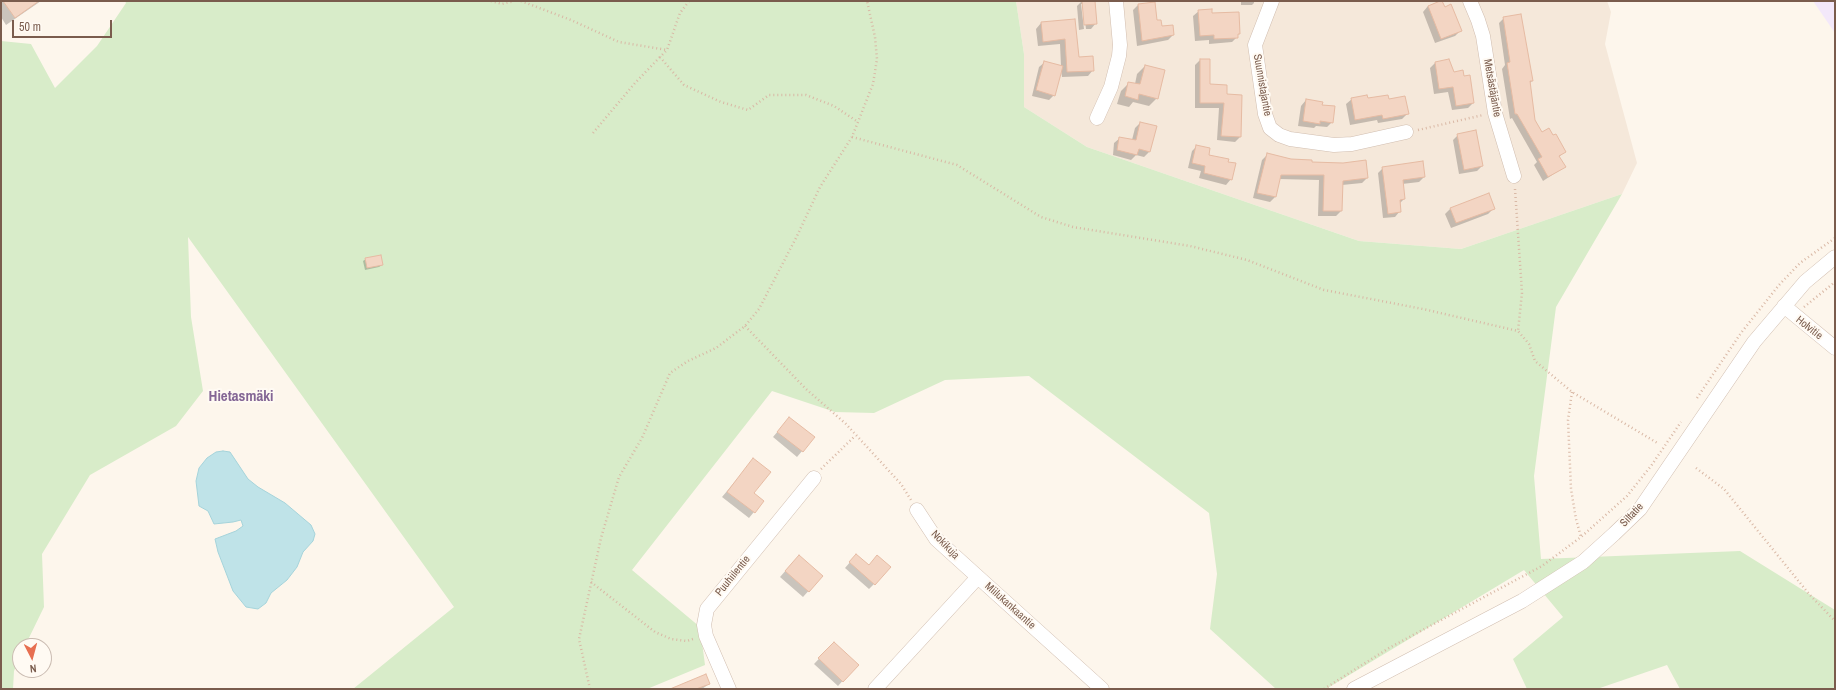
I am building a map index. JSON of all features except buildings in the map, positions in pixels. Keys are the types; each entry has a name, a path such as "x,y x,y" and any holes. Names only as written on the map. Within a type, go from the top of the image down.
{"street":[{"path":"1097,118 1111,87 1119,56 1120,45 1116,1"},
{"name":"Suunnistajantie","path":"1272,1 1255,45 1266,114 1270,128 1280,135 1290,139 1334,145 1352,144 1406,132"},
{"name":"Metsästäjäntie","path":"1470,1 1483,36 1495,113 1514,176"},
{"name":"Siltatie","path":"1354,689 1522,601 1583,562 1640,509 1754,342 1789,311 1805,282 1835,257"},
{"name":"Holvitie","path":"1789,311 1835,348"},
{"name":"Puuhiilentie","path":"729,689 706,636 704,625 707,609 814,478"},
{"name":"Nokikuja","path":"917,510 936,539 978,577"},
{"name":"Miilukankaantie","path":"875,689 978,577 1102,689"}],"path":[{"path":"491,1 502,4 514,1"},
{"path":"521,1 571,20 619,42 667,50"},
{"path":"594,132 636,83 667,50 680,13 689,1"},
{"path":"590,689 579,639 591,582 619,477 642,438 670,373 688,361 716,348 746,326 759,309 797,236 820,187 852,137 873,84 877,59 875,37 867,1"},
{"path":"660,57 684,85 721,102 748,110 770,95 806,95 834,106 858,122"},
{"path":"1406,132 1495,113"},
{"path":"852,137 957,165 1040,217 1073,227 1190,246 1247,260 1324,290 1424,309 1518,331 1529,344 1535,361 1572,392 1659,444"},
{"path":"1514,176 1522,294 1518,331"},
{"path":"1693,405 1741,333 1779,285 1800,263 1835,238"},
{"path":"1789,311 1835,282"},
{"path":"746,326 806,389 846,424 855,436 901,484 917,510"},
{"path":"1572,392 1568,420 1571,489 1576,519 1581,537"},
{"path":"1324,689 1389,648 1542,566 1581,537 1627,496 1651,466 1685,417"},
{"path":"814,478 855,436"},
{"path":"1696,468 1724,489 1809,594 1835,621"},
{"path":"591,582 655,632 671,639 687,640 706,636"}],"shaded area":[{"path":"1016,1 1607,1 1611,12 1605,44 1637,163 1622,194 1461,249 1359,241 1087,147 1024,107 1024,54"},
{"path":"1813,1 1835,1 1835,33"}],"green space":[{"path":"125,1 1016,1 1024,54 1024,107 1087,147 1359,241 1461,249 1622,194 1556,307 1534,476 1541,559 1740,551 1835,610 1835,689 1680,689 1667,665 1597,689 1527,689 1513,659 1563,617 1524,570 1326,689 1276,689 1210,629 1217,574 1209,513 1029,376 945,380 874,413 835,412 772,391 632,570 700,627 705,665 647,689 353,689 454,607 188,237 191,317 203,391 176,426 90,475 42,554 44,607 29,638 12,638 13,689 1,689 1,41 31,44 55,88 97,46 126,3"}],"water":[{"path":"216,452 230,452 248,479 258,487 285,503 311,525 315,534 313,541 303,552 297,567 287,580 271,593 266,603 258,609 246,607 233,591 218,552 215,539 236,531 243,526 241,520 214,524 208,511 199,506 196,481 199,468 207,458"}],"district":[{"name":"Hietasmäki","path":"241,397"}]}
